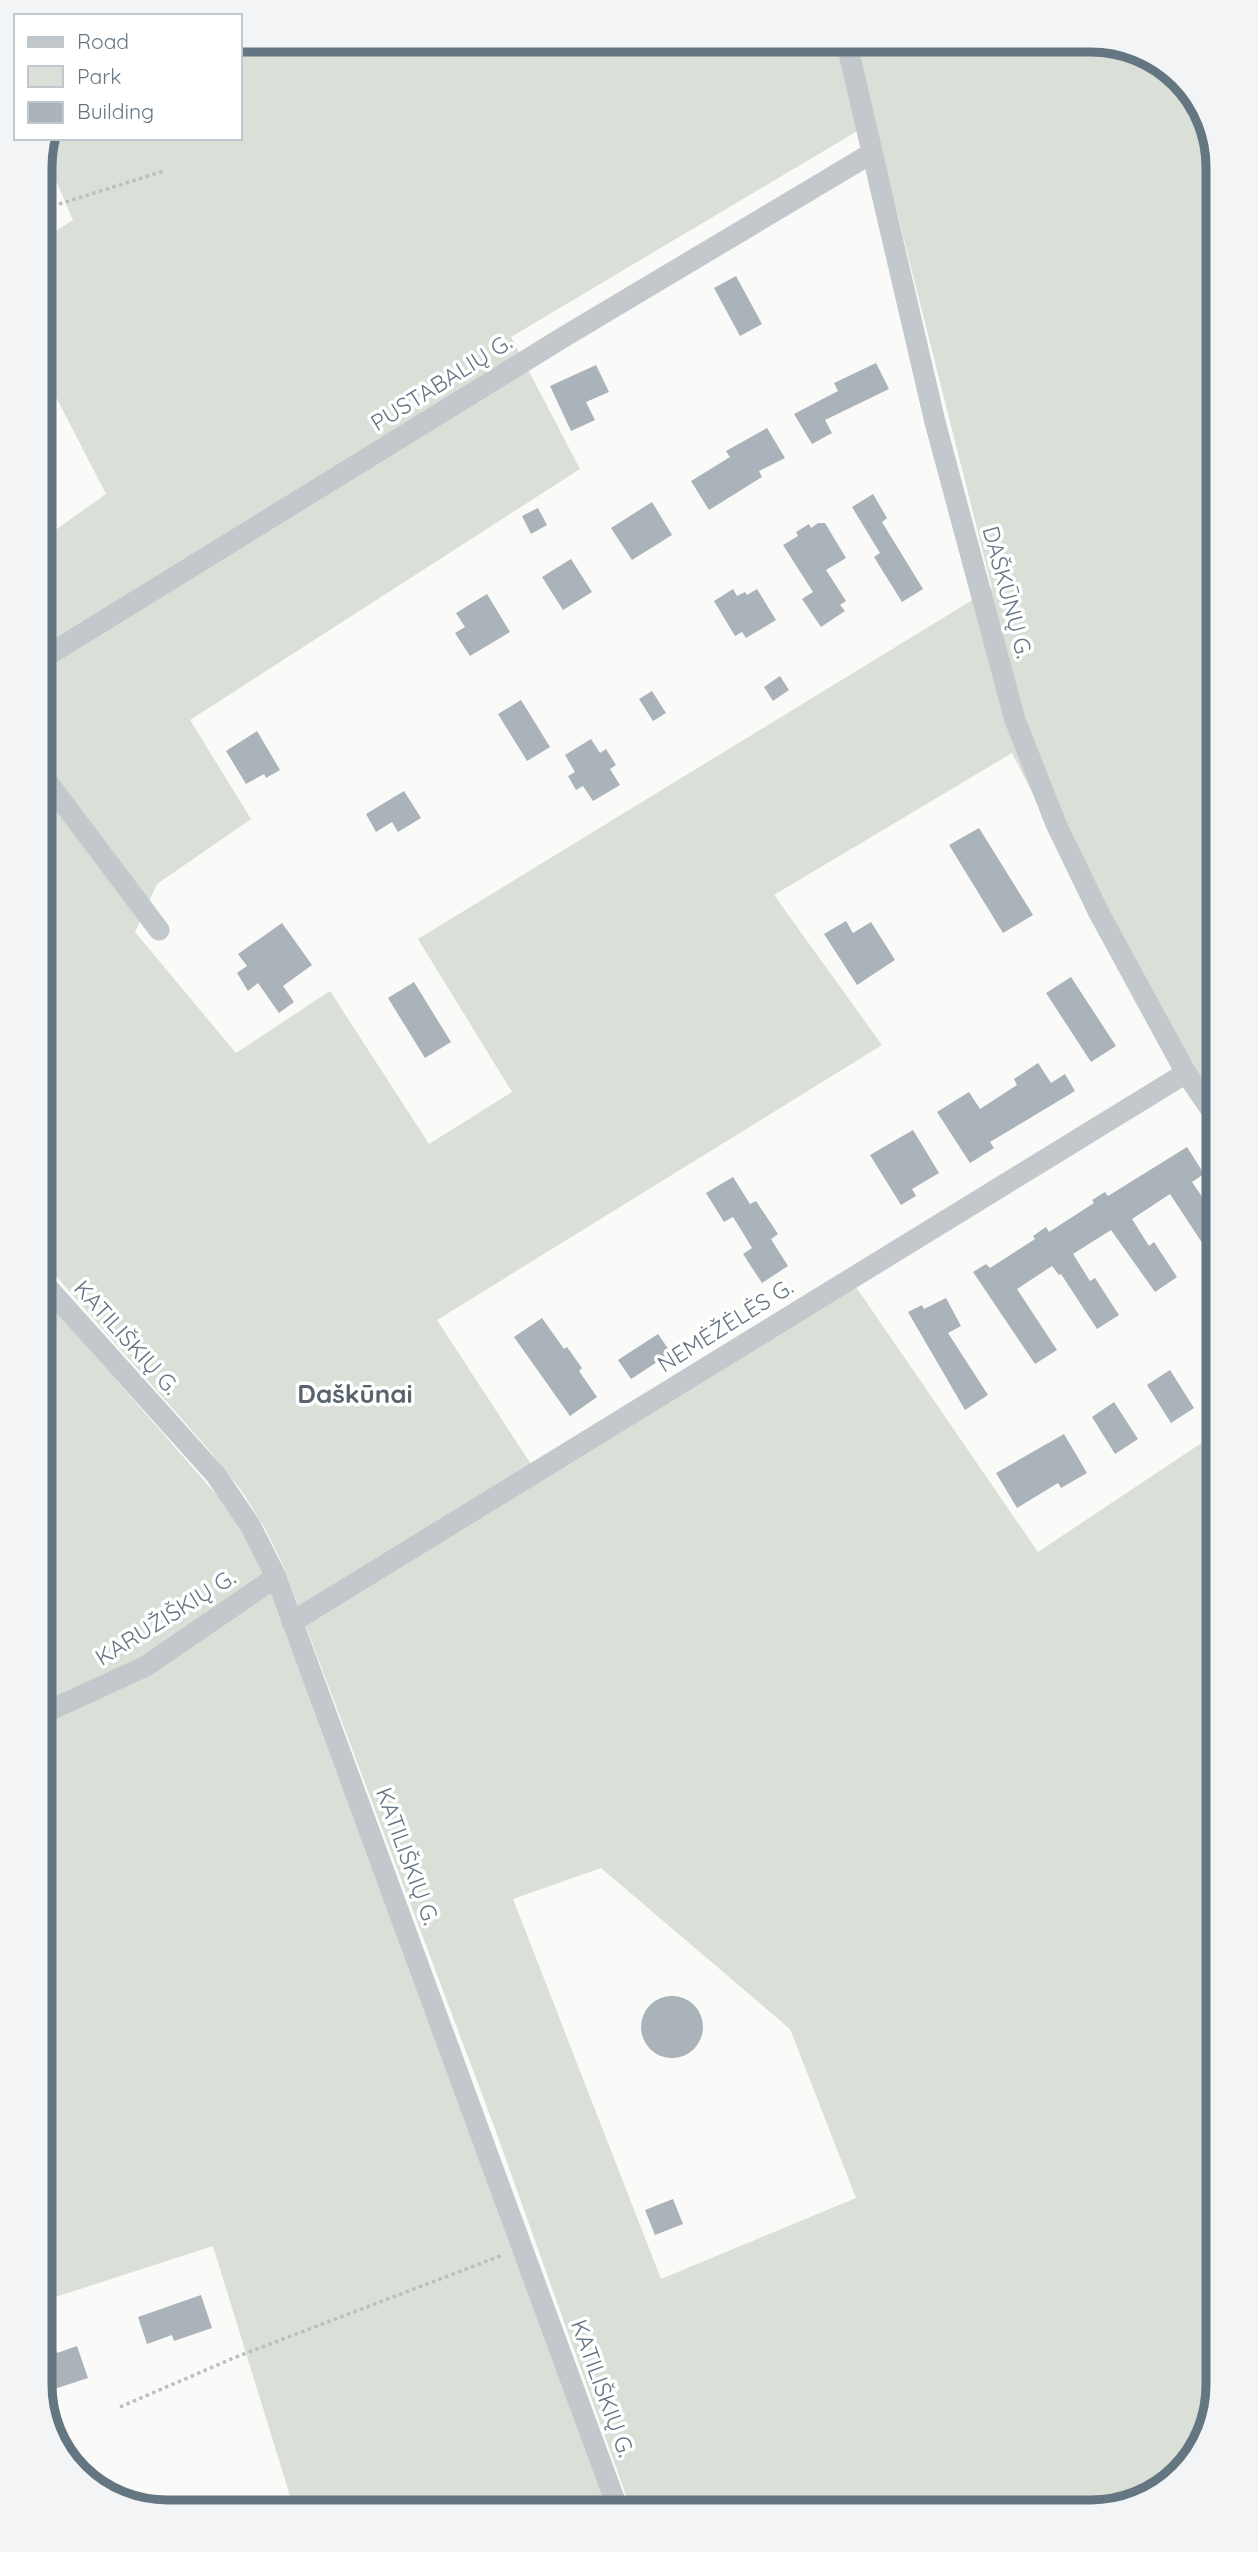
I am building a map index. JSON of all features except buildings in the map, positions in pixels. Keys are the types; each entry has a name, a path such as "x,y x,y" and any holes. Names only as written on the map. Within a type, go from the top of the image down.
{"street":[{"name":"DAŠKŪNŲ G.","path":"849,53 935,422 1015,720 1056,824 1088,891 1186,1073 1206,1102"},
{"name":"PUSTABALIŲ G.","path":"53,652 567,335 872,153"},
{"path":"53,789 159,930"},
{"name":"NEMĖŽĖLĖS G.","path":"292,1622 1186,1073"},
{"name":"KATILIŠKIŲ G.","path":"52,1293 216,1475 250,1525 276,1577 615,2499"},
{"name":"KARUŽIŠKIŲ G.","path":"52,1709 146,1666 276,1577"}],"path":[{"path":"53,207 164,171"},
{"path":"120,2407 236,2357 524,2247"}],"green space":[{"path":"242,52 1098,53 1141,64 1160,76 1182,98 1197,124 1206,168 1206,1120 1182,1085 1012,753 774,895 882,1045 437,1320 540,1478 856,1287 1038,1552 1206,1440 1205,2399 1197,2428 1186,2448 1160,2476 1134,2491 1090,2500 628,2500 494,2126 284,1568 266,1530 241,1490 52,1272 53,532 106,494 53,391 53,233 73,220 53,174 56,140 242,140","holes":["874,121 992,588 418,939 512,1092 429,1144 330,991 236,1053 135,932 157,884 251,819 190,720 580,469 511,337","601,1868 790,2029 856,2198 661,2279 513,1899"]},
{"path":"52,1307 228,1508 259,1561 603,2499 291,2499 213,2246 52,2298"}],"district":[{"name":"Daškūnai","path":"355,1393"}]}
